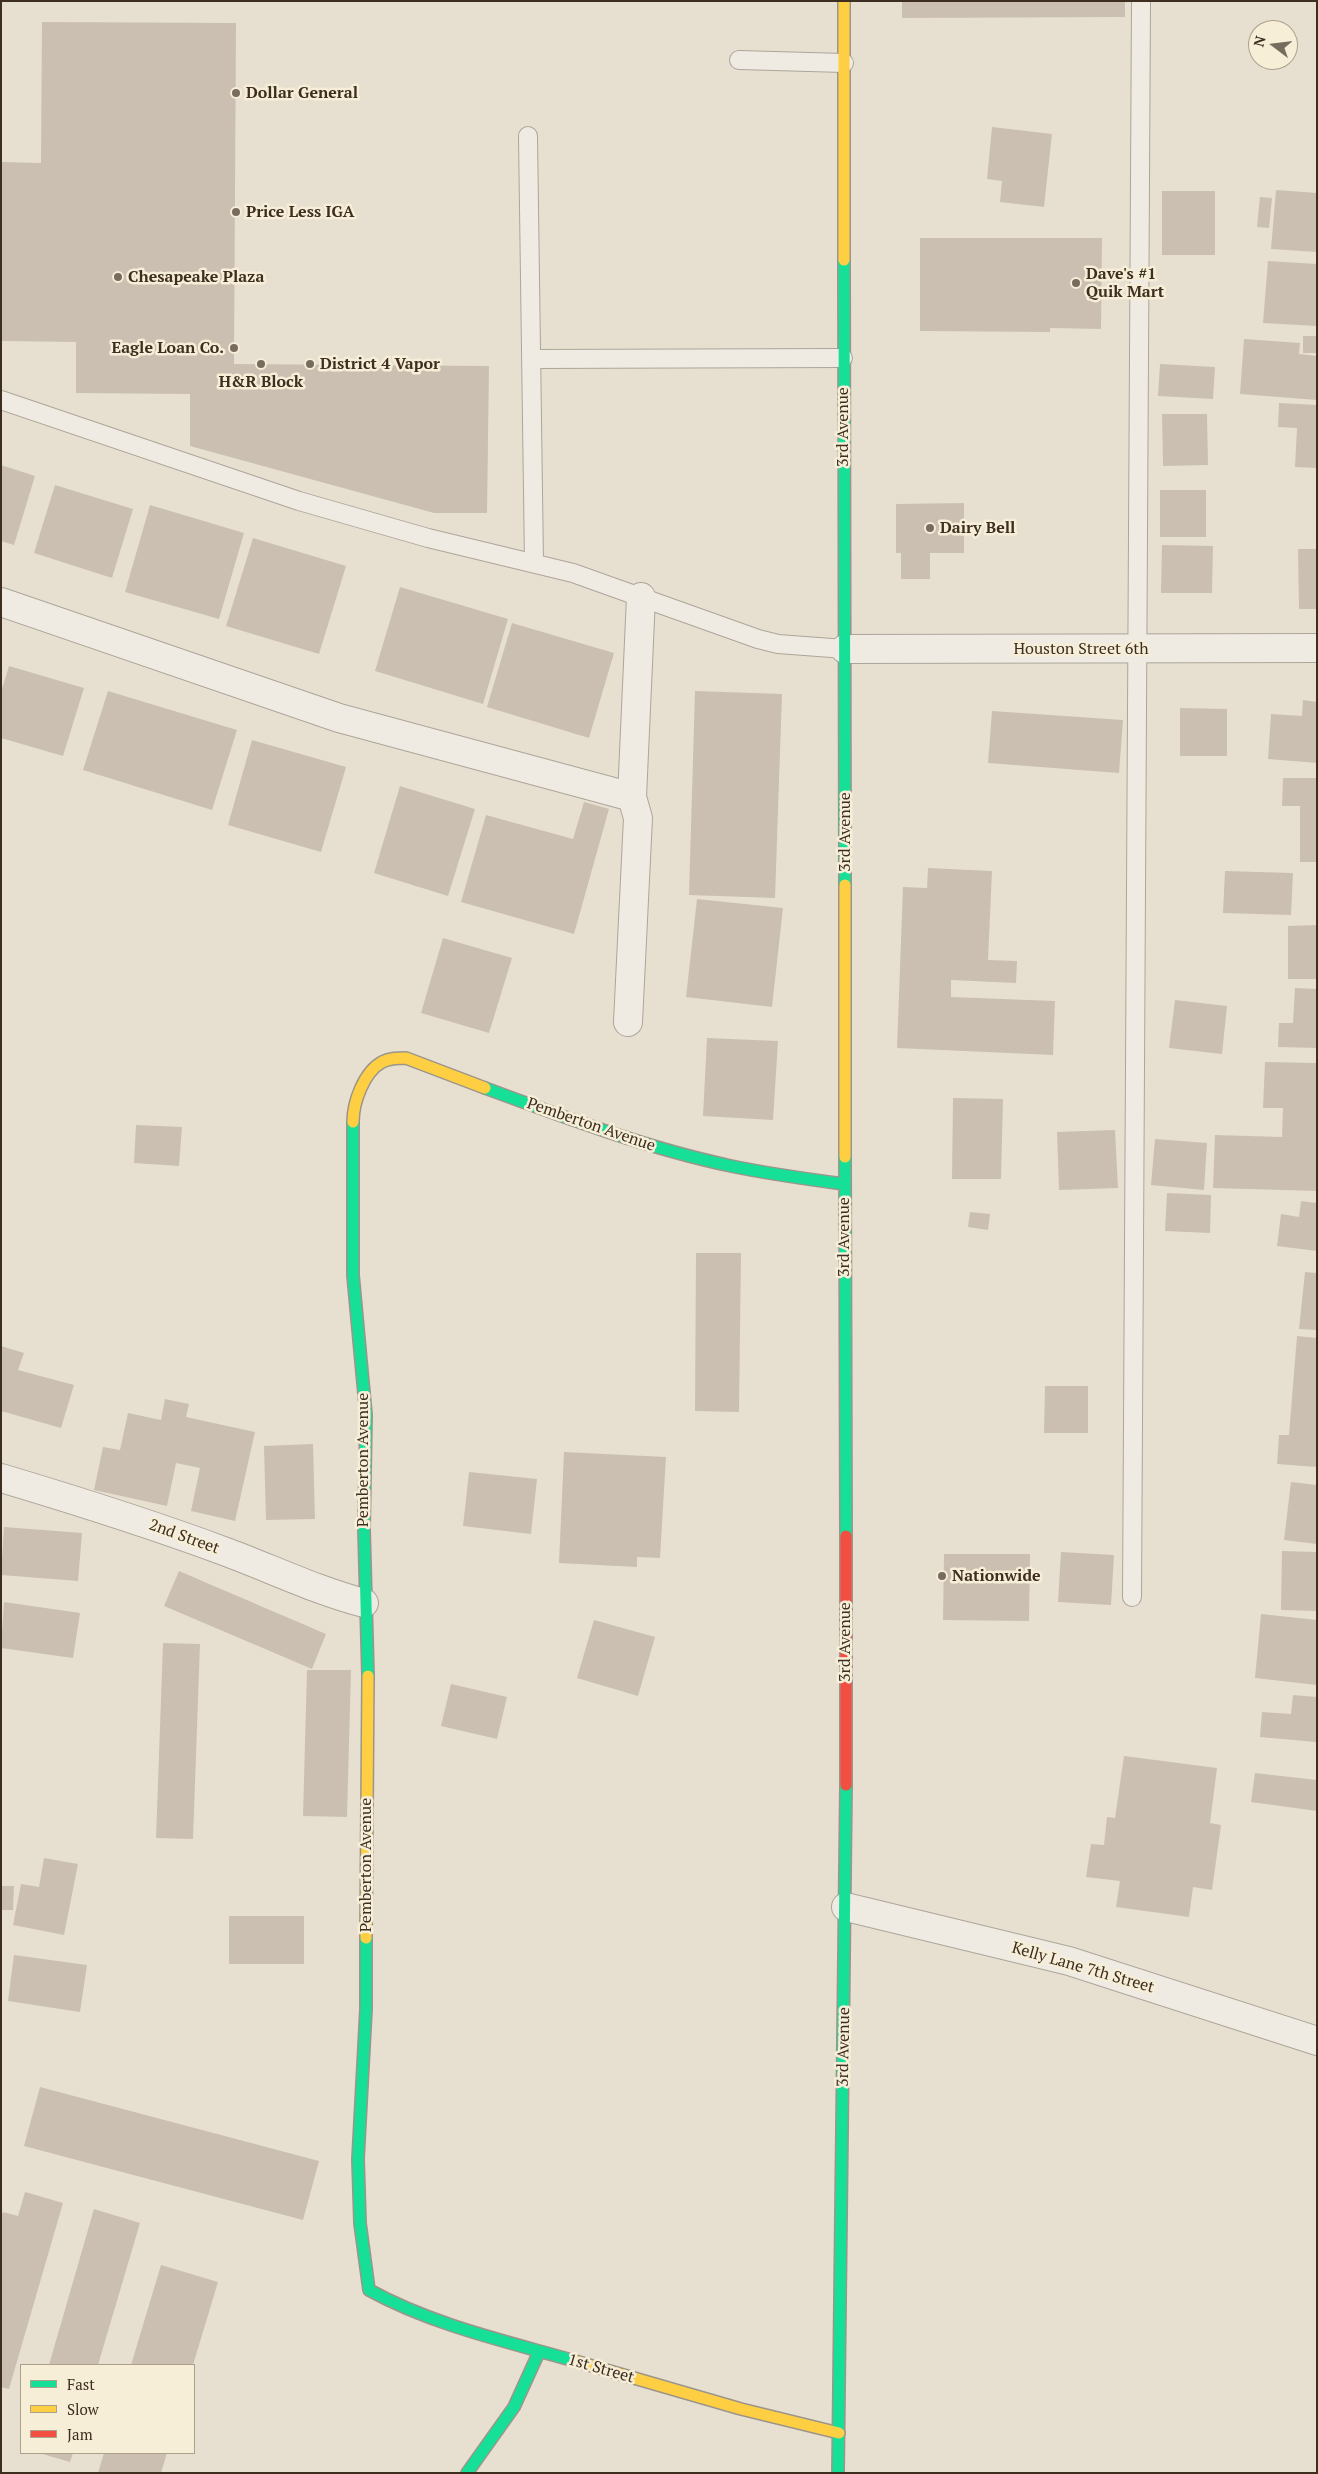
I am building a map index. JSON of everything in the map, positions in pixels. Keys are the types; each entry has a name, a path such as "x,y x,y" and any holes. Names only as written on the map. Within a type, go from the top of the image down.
{"street":[{"name":"3rd Avenue","path":"838,2473 846,1907 844,1"},
{"path":"628,1022 638,818 632,797 641,597"},
{"path":"1,602 339,718 632,797"},
{"name":"Houston Street 6th","path":"845,649 1317,648"},
{"name":"Pemberton Avenue","path":"369,2290 360,2223 358,2159 366,2009 368,1660 364,1604 366,1415 359,1352 354,1275 353,1115 359,1094 368,1075 378,1063 394,1056 406,1058 601,1131 664,1150 766,1175 844,1184"},
{"name":"2nd Street","path":"1,1478 145,1523 339,1597 364,1604"},
{"name":"Kelly Lane 7th Street","path":"846,1907 1069,1961 1317,2041"},
{"name":"1st Street","path":"369,2290 404,2309 449,2325 741,2409 838,2433"},
{"path":"467,2473 480,2458 514,2407 539,2352"}],"lane":[{"path":"1132,1598 1141,1"},
{"path":"739,60 844,62"},
{"path":"528,136 534,563"},
{"path":"531,359 843,358"},
{"path":"1,400 299,501 428,538 573,573 758,639 778,644 845,649"}],"building":[{"path":"902,1 1125,1 1125,17 902,18"},
{"name":"Chesapeake Plaza","path":"42,22 236,23 234,364 489,366 487,513 434,513 190,446 190,394 76,393 76,342 1,341 1,162 41,163"},
{"path":"992,127 1052,134 1044,207 1000,202 1002,181 987,179"},
{"path":"1276,190 1317,193 1317,252 1271,249"},
{"path":"1162,191 1215,191 1215,255 1162,255"},
{"path":"1260,197 1272,198 1269,228 1257,227"},
{"path":"920,238 1102,238 1101,329 1050,328 1050,332 920,331"},
{"path":"1268,261 1317,264 1317,326 1263,323"},
{"path":"1303,336 1317,336 1317,353 1303,353"},
{"path":"1244,339 1300,343 1299,354 1317,356 1317,400 1240,394"},
{"path":"1160,364 1215,367 1213,399 1158,396"},
{"path":"1279,403 1317,405 1317,468 1295,467 1297,428 1278,427"},
{"path":"1162,414 1207,414 1208,465 1163,466"},
{"path":"1,465 35,476 14,545 1,541"},
{"path":"55,485 133,509 112,578 34,553"},
{"path":"1160,490 1206,490 1206,537 1160,537"},
{"name":"Dairy Bell","path":"964,503 964,553 930,553 930,579 901,579 901,553 896,553 896,504"},
{"path":"150,505 244,533 219,619 125,592"},
{"path":"253,538 346,566 319,654 226,626"},
{"path":"1162,545 1213,546 1212,593 1161,593"},
{"path":"1298,549 1317,549 1317,609 1299,609"},
{"path":"400,587 508,619 483,704 375,671"},
{"path":"512,623 614,653 589,738 487,707"},
{"path":"9,666 84,688 63,756 1,738 1,692"},
{"path":"108,691 237,730 212,810 83,770"},
{"path":"695,691 782,694 775,898 689,895"},
{"path":"1303,700 1317,702 1317,763 1268,759 1271,714 1302,716"},
{"path":"1180,708 1227,709 1227,756 1180,756"},
{"path":"992,711 1123,720 1119,773 988,763"},
{"path":"252,740 346,767 321,852 228,825"},
{"path":"1283,778 1317,778 1317,862 1300,862 1300,806 1282,806"},
{"path":"400,786 475,809 448,896 374,873"},
{"path":"584,802 609,809 574,934 461,902 486,815 573,839"},
{"path":"928,868 992,871 988,960 1017,961 1016,983 951,980 951,997 1055,1001 1053,1055 897,1048 903,887 927,888"},
{"path":"1225,871 1293,873 1291,915 1223,913"},
{"path":"697,899 783,908 772,1007 686,997"},
{"path":"1317,925 1317,979 1288,979 1288,926"},
{"path":"443,938 512,958 489,1033 421,1013"},
{"path":"1295,988 1317,989 1317,1048 1278,1047 1279,1023 1293,1023"},
{"path":"1175,1000 1227,1006 1222,1054 1169,1048"},
{"path":"707,1038 778,1041 773,1120 703,1116"},
{"path":"1265,1062 1317,1063 1317,1191 1213,1188 1215,1135 1282,1137 1283,1108 1263,1108"},
{"path":"953,1098 1003,1099 1001,1179 952,1179"},
{"path":"136,1125 182,1127 179,1166 134,1163"},
{"path":"1115,1130 1118,1188 1059,1190 1057,1132"},
{"path":"1155,1139 1207,1143 1204,1190 1151,1185"},
{"path":"1167,1193 1211,1195 1210,1233 1165,1231"},
{"path":"1301,1201 1317,1203 1317,1251 1277,1246 1281,1214 1299,1217"},
{"path":"970,1212 990,1214 988,1230 968,1227"},
{"path":"696,1253 741,1253 739,1412 695,1411"},
{"path":"1305,1272 1317,1273 1317,1330 1299,1329"},
{"path":"1297,1336 1317,1338 1317,1467 1277,1464 1279,1435 1289,1435"},
{"path":"1,1346 24,1353 18,1370 74,1385 61,1428 1,1411"},
{"path":"1045,1386 1088,1386 1088,1433 1044,1433"},
{"path":"165,1399 189,1404 186,1417 255,1432 235,1521 191,1511 200,1468 176,1463 167,1506 94,1490 103,1447 120,1450 128,1413 161,1420"},
{"path":"313,1444 315,1519 266,1520 264,1446"},
{"path":"564,1452 666,1457 660,1558 637,1557 637,1567 559,1563"},
{"path":"469,1472 537,1479 531,1534 463,1526"},
{"path":"1291,1482 1317,1485 1317,1544 1284,1540"},
{"path":"4,1527 82,1533 78,1581 1,1575"},
{"path":"1282,1551 1317,1552 1317,1611 1281,1610"},
{"path":"1061,1552 1114,1555 1111,1605 1058,1602"},
{"path":"944,1554 1030,1554 1029,1621 943,1620"},
{"path":"179,1571 326,1634 312,1669 164,1606"},
{"path":"4,1602 80,1613 73,1658 1,1648"},
{"path":"1261,1614 1317,1620 1317,1685 1255,1678"},
{"path":"594,1620 655,1637 638,1696 577,1678"},
{"path":"163,1643 200,1644 193,1839 156,1838"},
{"path":"307,1670 351,1670 347,1817 303,1816"},
{"path":"451,1684 507,1697 497,1739 441,1726"},
{"path":"1293,1695 1317,1697 1316,1742 1260,1737 1262,1712 1291,1714"},
{"path":"1124,1756 1217,1768 1210,1823 1221,1825 1212,1890 1193,1887 1189,1917 1116,1907 1120,1881 1086,1877 1091,1844 1104,1845 1107,1817 1115,1818"},
{"path":"1255,1773 1317,1780 1317,1811 1251,1802"},
{"path":"44,1858 78,1864 64,1935 13,1925 21,1884 39,1887"},
{"path":"1,1886 14,1886 13,1910 1,1910"},
{"path":"229,1916 304,1916 304,1964 229,1964"},
{"path":"14,1955 87,1965 80,2012 8,2001"},
{"path":"40,2087 319,2161 303,2220 24,2146"},
{"path":"25,2192 63,2203 9,2389 1,2387 1,2217 3,2212 18,2216"},
{"path":"94,2209 140,2223 98,2364 49,2364"},
{"path":"161,2265 218,2282 193,2364 131,2364"},
{"path":"42,2454 73,2454 70,2462"},
{"path":"104,2454 167,2454 161,2473 98,2473"}],"traffic: fast":[{"path":"844,260 845,885"},
{"path":"485,1088 576,1121 700,1159 745,1169 844,1184"},
{"path":"353,1122 353,1275 366,1415 364,1529 368,1676"},
{"path":"845,1157 846,1536"},
{"path":"838,2473 846,1785"},
{"path":"366,1938 366,2009 358,2159 360,2223 369,2290 444,2323 575,2361"},
{"path":"467,2473 514,2407 539,2352"}],"traffic: slow":[{"path":"844,1 844,260"},
{"path":"845,885 845,1157"},
{"path":"353,1122 357,1097 365,1080 376,1067 388,1060 406,1058 485,1088"},
{"path":"366,1938 368,1676"},
{"path":"575,2361 741,2409 839,2433"}],"traffic: jam":[{"path":"846,1536 846,1785"}],"place":[{"name":"Dollar General","path":"236,93"},
{"name":"Price Less IGA","path":"236,212"},
{"name":"Chesapeake Plaza","path":"118,277"},
{"name":"Dave's #1 Quik Mart","path":"1076,283"},
{"name":"Eagle Loan Co.","path":"234,348"},
{"name":"H&R Block","path":"261,364"},
{"name":"District 4 Vapor","path":"310,364"},
{"name":"Dairy Bell","path":"930,528"},
{"name":"Nationwide","path":"942,1576"}]}
